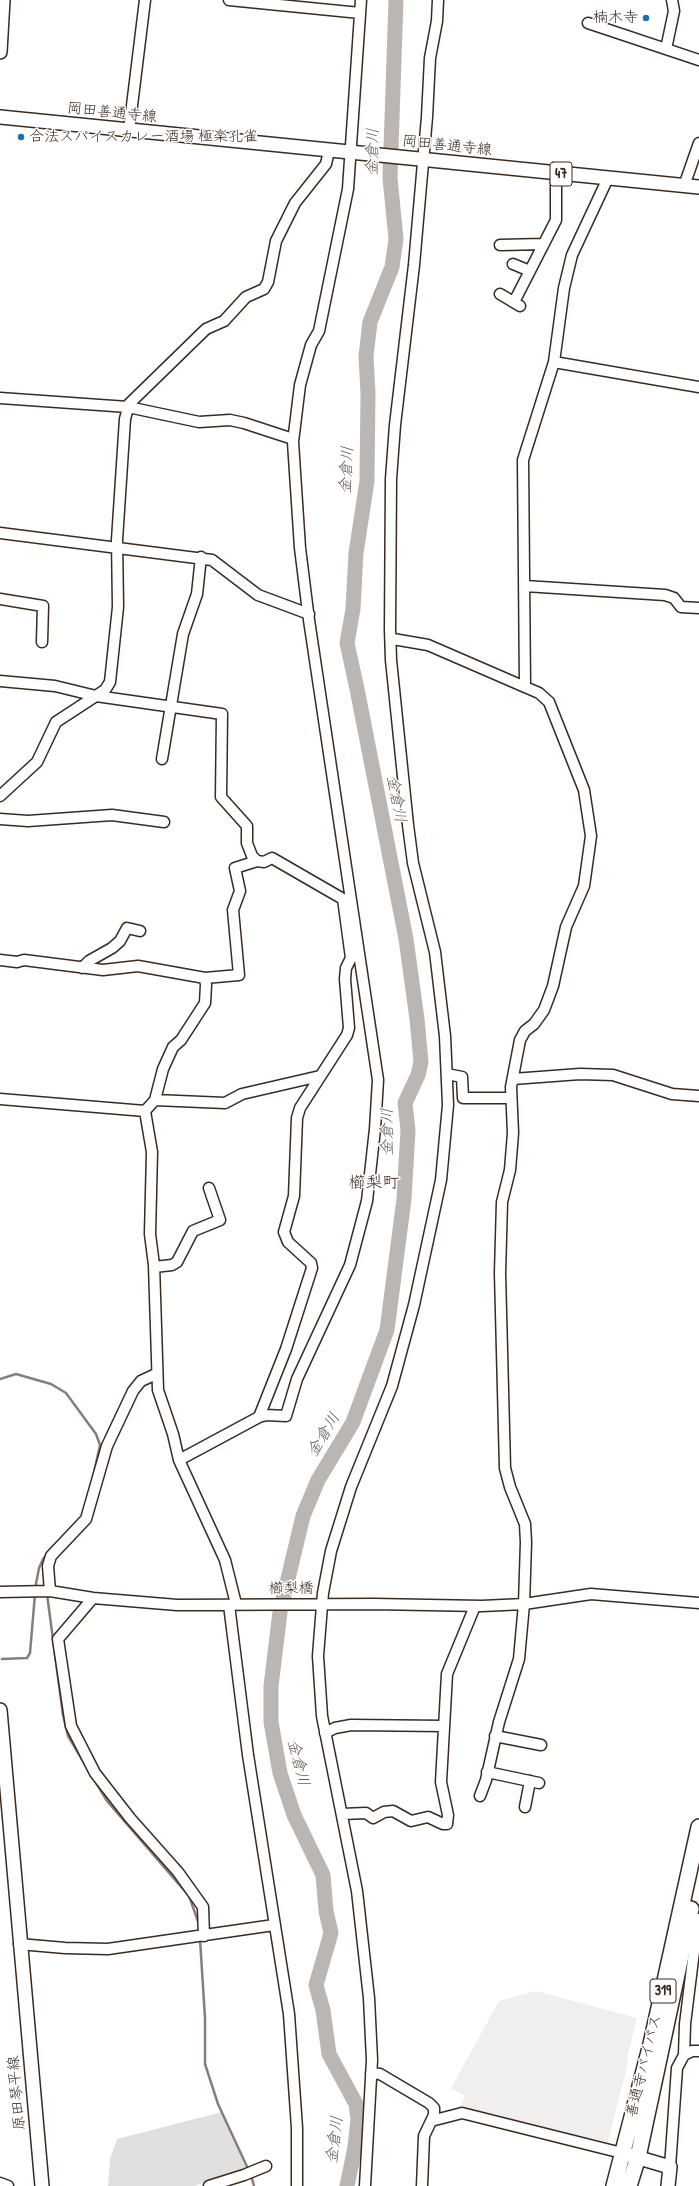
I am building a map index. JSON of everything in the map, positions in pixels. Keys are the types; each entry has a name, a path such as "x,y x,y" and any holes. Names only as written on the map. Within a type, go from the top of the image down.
{"highway":[{"name":"善通寺バイパス","path":"614,2186 651,2044 699,1827"},
{"name":"善通寺バイパス","path":"629,2186 638,2157 680,1964 699,1862"}],"main road":[{"path":"0,52 4,0"},
{"name":"岡田善通寺線","path":"0,117 699,187"},
{"name":"原田琴平線","path":"0,1716 19,1944 42,2186"},
{"path":"622,2153 670,2167 668,2186"}],"street":[{"path":"129,130 145,0"},
{"path":"229,0 360,13"},
{"path":"259,1417 286,1349 312,1268 311,1263 288,1242 284,1232 294,1196 297,1118 300,1108 347,1034 349,1028 345,978 346,968 355,957 300,548 293,439 300,385 312,345 319,331 338,242 354,153 361,0"},
{"path":"365,2186 371,2073 369,1998 357,1892 325,1733 320,1695 318,1656 322,1604 331,1551 351,1487 392,1386 414,1305 441,1180 448,1105 447,1074 435,952 413,863 391,660 391,479 395,425 424,160 430,58 437,21 438,0"},
{"path":"666,50 674,11 672,0"},
{"path":"588,23 699,60"},
{"path":"684,186 699,143"},
{"path":"0,796 37,762 56,722 105,690 110,682 118,607 118,547 125,419 128,407 140,393 206,328 224,321 246,297 264,289 268,282 276,241 295,203 326,164 328,151"},
{"path":"500,294 517,304 530,271 556,220 556,173"},
{"path":"525,687 524,460 554,362 564,288 572,256 608,178"},
{"path":"500,246 544,244"},
{"path":"513,264 530,271"},
{"path":"554,362 699,387"},
{"path":"0,398 128,407 188,421 230,420 293,439"},
{"path":"0,533 201,558 218,562 242,584 258,595 309,614"},
{"path":"162,758 182,634 197,594 201,558"},
{"path":"525,586 665,595 674,598 681,607 699,608"},
{"path":"0,599 18,601 24,605 43,606 42,642"},
{"path":"393,640 428,645 539,693 549,702 584,790 591,836 584,886 566,927 553,986 544,1010 534,1024 525,1031 520,1040 510,1098 514,1133 510,1170 502,1202 500,1274 505,1468 510,1487 525,1524 526,1542 524,1604 519,1659 480,1796"},
{"path":"0,681 55,686 96,696 222,714 221,797 247,826 247,843 252,856 257,861"},
{"path":"0,819 28,821 112,815 164,822"},
{"path":"0,960 17,962 24,960 103,970 138,966 205,978 239,975 234,910 240,891 235,868 257,861 264,862 272,858 343,899 378,1080 375,1129 367,1201 350,1265 297,1380 286,1416 259,1417 179,1460"},
{"path":"82,968 88,961 112,948 120,941 127,928 140,931"},
{"path":"145,1111 155,1100 163,1069 172,1047 181,1040 205,1004 205,978"},
{"path":"447,1074 462,1077 463,1098 510,1098"},
{"path":"513,1079 580,1074 613,1075 672,1094 699,1096"},
{"path":"155,1100 225,1103 242,1094 320,1076"},
{"path":"0,1099 145,1111"},
{"path":"145,1111 152,1152 150,1234 154,1267 156,1374 158,1390 173,1434 179,1460 225,1560 232,1605 248,1754 289,2014 297,2128 297,2186"},
{"path":"154,1267 172,1265 177,1262 193,1232 220,1220 209,1188"},
{"path":"42,1591 51,1556 86,1519 107,1446 133,1391 141,1381 156,1374"},
{"name":"櫛梨橋","path":"0,1592 42,1591 93,1598 177,1605 322,1604 475,1606 524,1604 591,1594 699,1603"},
{"path":"93,1598 58,1638 71,1726 95,1773 130,1818 178,1872 203,1907 202,1936"},
{"path":"342,1814 366,1812 373,1818 384,1812 393,1811 411,1821 428,1817 443,1824 447,1824 448,1815 441,1782 447,1674 475,1606"},
{"path":"325,1733 335,1728 352,1725 444,1726"},
{"path":"496,1736 541,1745"},
{"path":"487,1772 535,1782 525,1807"},
{"path":"670,2167 677,2068 684,2055 685,2024 698,1919"},
{"path":"19,1944 66,1948 108,1949 274,1925"},
{"path":"684,2055 692,2051 699,2051"},
{"path":"371,2073 380,2074 429,2103 434,2108 431,2121 424,2136 422,2186"},
{"path":"431,2121 462,2113 622,2153"},
{"path":"209,2186 266,2166"},
{"path":"0,2183 8,2186"}],"shaded area":[{"path":"536,1991 637,2018 627,2058 628,2063 608,2142 574,2134 569,2138 459,2108 465,2096 451,2088 499,2001"},
{"path":"222,2112 246,2169 194,2186 108,2186 110,2159 117,2139"}],"waterway":[{"name":"金倉川","path":"347,2186 355,2147 358,2119 356,2104 329,2054 323,2010 316,1985 331,1933 326,1911 323,1875 294,1815 280,1773 271,1722 271,1686 280,1612 303,1516 318,1480 353,1422 387,1330 404,1199 408,1130 405,1103 418,1075 421,1062 417,1019 406,939 347,643 353,609 356,553 367,481 368,393 366,356 370,322 392,267 396,239 390,178 396,0"},
{"path":"0,1379 16,1374 51,1384 66,1393 96,1434 100,1445 91,1486"},
{"path":"44,1565 43,1559 53,1547"},
{"path":"35,1589 39,1568 43,1559"},
{"path":"2,1659 27,1658 30,1653 35,1594"},
{"path":"47,1594 63,1715 68,1736 107,1801 189,1896 199,1924"},
{"path":"200,1939 205,2018 205,2064 218,2104 249,2171"},
{"path":"251,2175 254,2186"}],"place":[{"name":"楠木寺","path":"646,18"},
{"name":"合法スパイスカレー酒場 極楽孔雀","path":"21,137"}],"district":[{"name":"櫛梨町","path":"374,1183"}]}
